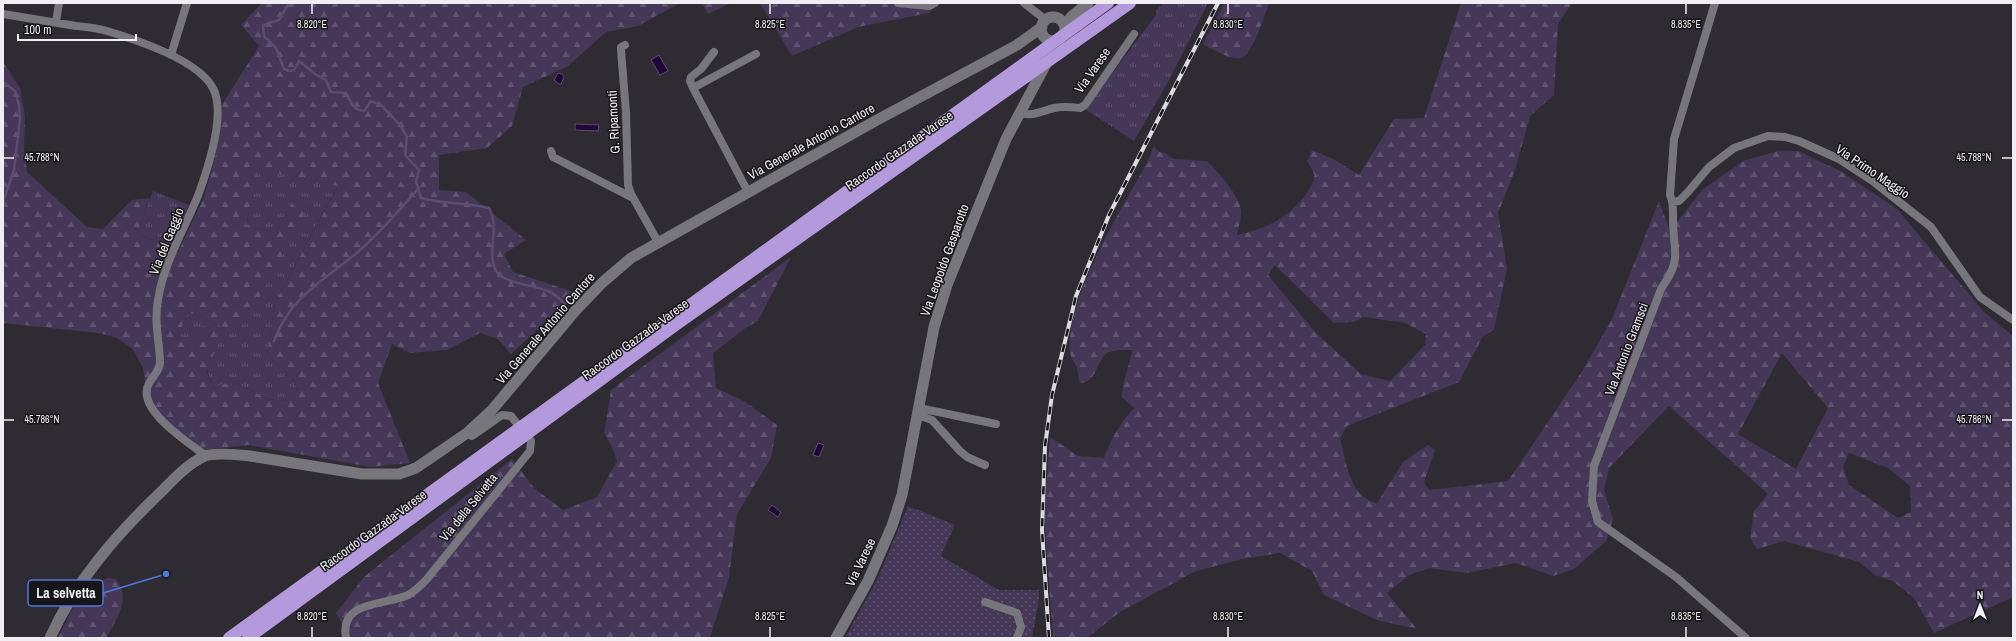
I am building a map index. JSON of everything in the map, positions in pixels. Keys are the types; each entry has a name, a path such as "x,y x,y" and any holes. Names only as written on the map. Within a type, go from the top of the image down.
{"highway":[{"name":"Raccordo Gazzada-Varese","path":"248,638 536,422 975,98 1108,3"},
{"name":"Raccordo Gazzada-Varese","path":"536,422 982,108 1042,68 1125,7"},
{"name":"Raccordo Gazzada-Varese","path":"1000,80 1042,68"},
{"name":"Raccordo Gazzada-Varese","path":"229,638 512,440"}],"main road":[{"path":"1052,40 1042,34 1044,24 1053,18 1062,23 1088,3"},
{"name":"Via Leopoldo Gasparotto","path":"902,495 934,327 947,285 1006,139 1042,68 1052,40 1064,34 1062,23"},
{"name":"Via Generale Antonio Cantore","path":"50,638 62,611 78,585 136,516 185,469 206,456 233,454 362,474 399,474 416,468 467,433 492,410 576,310 603,282 631,258 748,192 1017,45 1044,24"},
{"name":"Via Generale Antonio Cantore","path":"1017,45 1052,40"},
{"name":"Via Varese","path":"836,638 868,581 892,526 902,495"}],"street":[{"path":"56,22 59,3"},
{"path":"172,55 187,3"},
{"path":"898,3 929,6 935,3"},
{"path":"1024,3 1044,24"},
{"name":"Via Antonio Gramsci","path":"1715,3 1674,139 1670,195 1673,202 1673,223 1677,255 1672,273 1661,289 1594,466 1592,501 1598,522 1676,578 1746,638"},
{"name":"Via del Gaggio","path":"3,14 106,31 172,55 201,74 215,92 218,106 212,154 199,194 164,269 158,301 156,329 160,363 146,388 147,400 152,411 206,456"},
{"name":"Via Varese","path":"1020,113 1028,116 1056,108 1070,106 1080,108 1085,105 1134,34"},
{"name":"G. Ripamonti","path":"625,45 621,47 621,50 626,112 628,185 633,198 658,242"},
{"path":"714,52 701,69 691,77 690,81 692,88 748,192"},
{"path":"692,88 756,54"},
{"name":"Via Primo Maggio","path":"1673,202 1679,201 1709,167 1734,148 1768,136 1785,137 1799,141 1839,159 1874,182 1931,227 1980,297 2013,320"},
{"path":"551,150 553,157 633,198"},
{"path":"918,412 996,424"},
{"path":"918,412 932,420 967,457 985,465"},
{"name":"Via della Selvetta","path":"346,638 344,628 352,611 410,594 427,578 530,451 531,441 511,416 502,415 472,436 467,433"},
{"path":"985,602 1017,613 1021,627 1017,638"}],"green space":[{"path":"262,3 680,3 638,26 606,32 568,66 523,87 512,126 487,148 439,155 439,190 466,192 526,240 504,254 513,272 577,293 511,354 498,339 480,333 447,350 410,353 392,344 378,383 410,463 370,467 249,445 193,451 149,409 143,368 133,349 117,338 99,333 3,323 3,62 20,88 25,117 24,151 27,172 87,227 103,229 132,200 150,198 137,233 178,252 204,197 216,154 223,103 259,46 241,25","holes":["258,169 338,186 275,303 267,355 293,378 297,390 288,401 267,399 232,381 214,388 206,371 223,334 203,326 196,343 177,337 189,312 226,328 245,324 310,203 293,201 276,233 246,225"]},
{"path":"702,3 731,3 708,14"},
{"path":"760,3 939,3 929,13 858,27 792,56"},
{"path":"1163,3 1208,3 1168,82 1134,141 1085,109 1156,15 1156,10"},
{"path":"1224,3 1269,3 1254,43 1245,56 1241,58 1226,56 1203,44"},
{"path":"1461,3 1572,3 1558,24 1554,95 1530,116 1515,170 1498,213 1507,269 1494,330 1483,336 1459,382 1347,426 1340,438 1350,477 1360,494 1377,503 1403,462 1428,445 1435,450 1424,482 1429,490 1508,481 1583,370 1612,319 1659,201 1670,231 1702,190 1743,161 1778,151 1798,151 1840,171 1897,209 1984,312 2013,336 2013,597 1934,633 1914,598 1893,581 1875,575 1859,562 1784,541 1757,549 1750,538 1754,511 1768,494 1669,406 1609,468 1604,490 1613,519 1606,541 1574,569 1553,576 1516,563 1467,573 1430,568 1409,575 1387,593 1417,629 1377,620 1324,595 1312,571 1280,553 1243,559 1196,571 1120,612 1087,638 1053,638 1044,515 1050,437 1078,456 1104,458 1116,432 1124,419 1134,408 1122,397 1123,385 1132,350 1116,350 1107,353 1090,379 1081,383 1078,371 1070,353 1071,332 1076,307 1097,255 1148,161 1154,146 1159,152 1165,153 1174,159 1207,161 1212,166 1223,178 1238,200 1241,216 1237,235 1258,230 1268,225 1286,215 1302,200 1314,179 1314,174 1307,161 1312,150 1335,160 1359,175 1394,119 1424,118","holes":["1275,265 1334,323 1353,322 1364,317 1405,323 1426,334 1425,345 1390,381 1361,374 1315,332 1268,275","1782,353 1828,408 1796,469 1738,434","1849,453 1888,468 1910,486 1911,512 1898,518 1849,485 1843,467"]},
{"path":"258,168 338,185 275,303 267,355 293,378 297,390 288,401 267,399 232,381 214,388 196,344 177,337 189,312 226,328 310,204 293,201 276,233 246,225"},
{"path":"153,191 189,205 171,248 137,233"},
{"path":"791,257 758,321 744,329 713,353 716,388 744,401 777,425 771,458 737,514 729,577 710,638 351,638 349,636 336,613 365,576 512,459 534,488 563,510 597,497 617,461 611,445 604,433 611,390"},
{"path":"908,506 955,525 941,556 999,590 1039,590 1039,599 1032,638 845,638 878,578"},
{"path":"108,578 116,579 121,587 123,602 118,617 106,638 58,638 76,602 82,594 97,582"}],"shaded area":[{"path":"659,55 668,71 660,75 651,60"},
{"path":"558,73 562,74 564,77 561,84 554,80"},
{"path":"575,124 599,125 598,131 575,130"},
{"path":"818,443 824,445 819,457 813,455"},
{"path":"772,505 781,512 778,517 768,510"}],"waterway":[{"path":"289,3 279,20 263,25 264,36 276,48 284,69 289,71 294,70 299,61 315,74 326,80 331,92 346,93 357,109 364,111 371,101 381,105 400,125 407,137 405,155 419,170 416,182 421,198 489,208 492,216 494,232 492,255 495,269 498,274 511,281 548,291 565,304"},
{"path":"3,82 15,91 19,105 20,119 14,170 3,202"},
{"path":"274,341 289,312 309,290 366,245 419,188"}],"railway":[{"path":"1049,638 1042,530 1045,446 1052,395 1076,296 1109,215 1218,3"}],"place":[{"name":"La selvetta","path":"166,574"}]}
